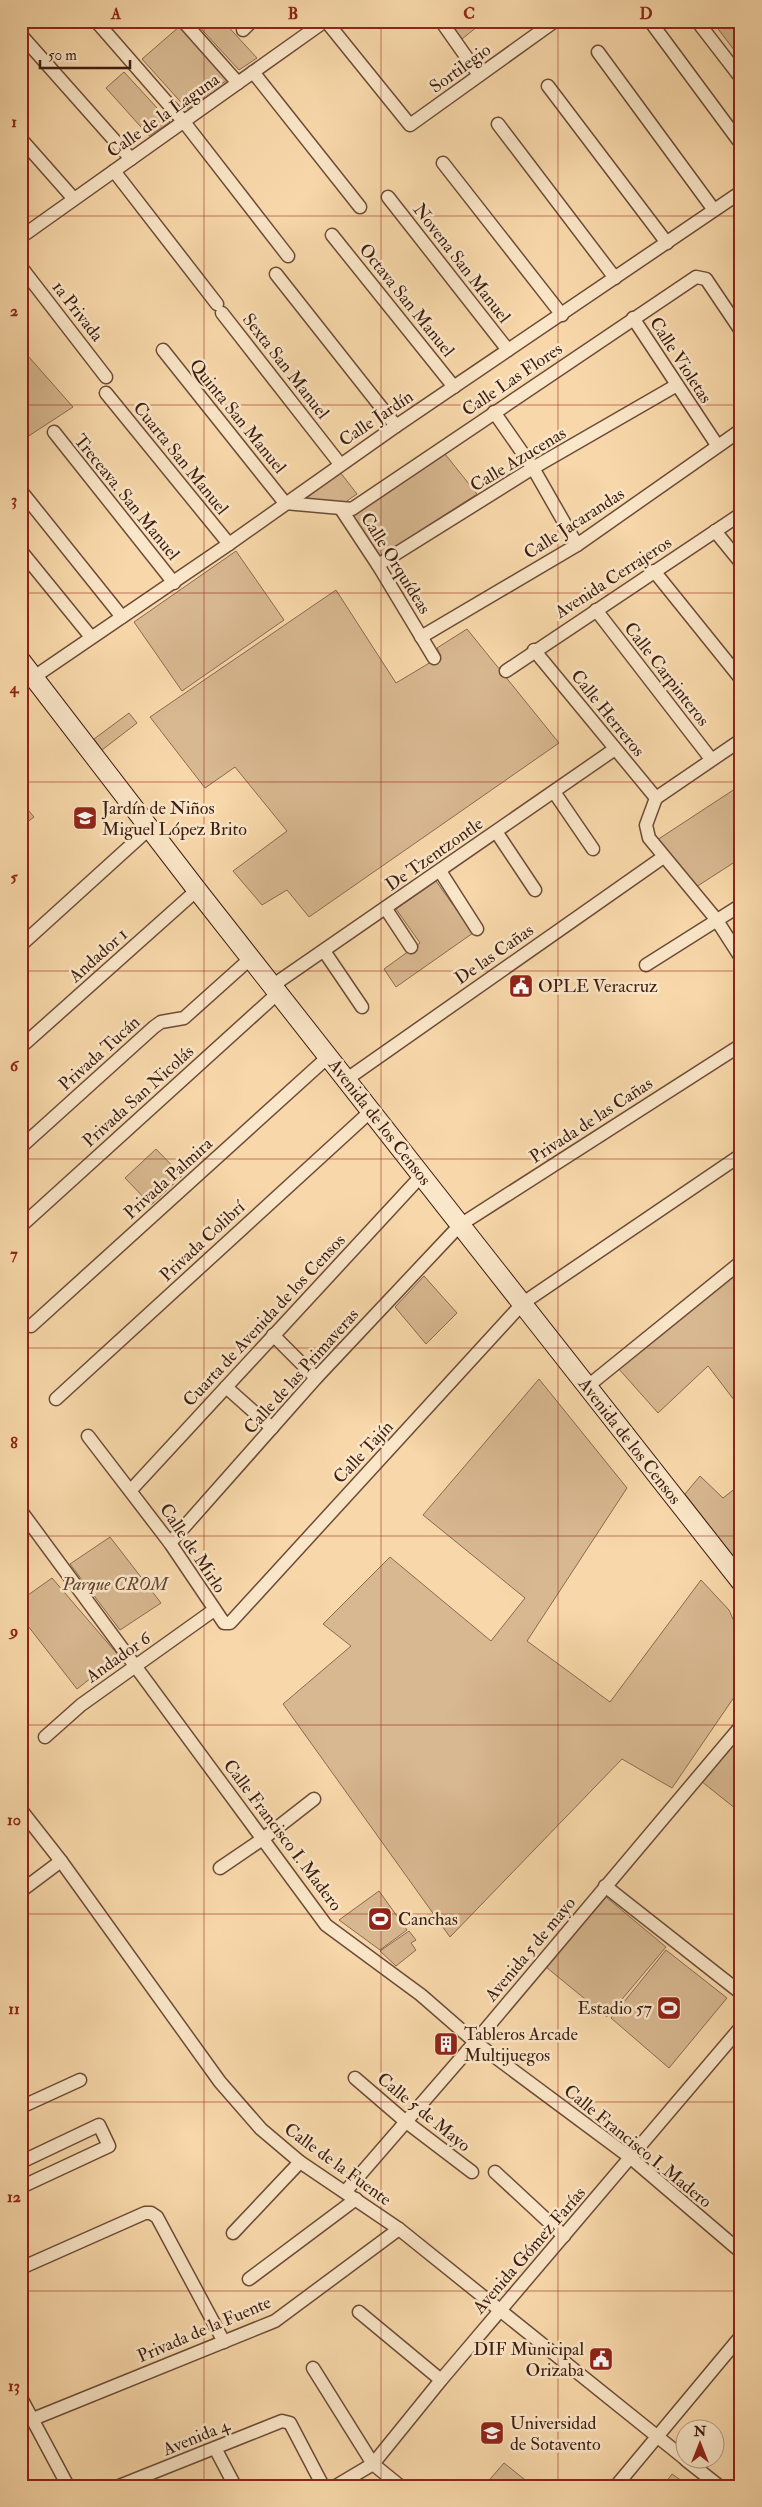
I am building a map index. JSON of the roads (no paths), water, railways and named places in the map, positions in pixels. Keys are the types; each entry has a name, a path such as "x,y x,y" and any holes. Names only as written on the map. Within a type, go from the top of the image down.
{"street":[{"path":"96,21 184,122 288,256"},
{"path":"183,21 238,83"},
{"name":"Calle de la Laguna","path":"21,237 325,21"},
{"name":"Sortilegio","path":"325,21 410,125 555,21"},
{"path":"441,21 479,75"},
{"path":"650,21 741,144"},
{"path":"697,21 741,78"},
{"path":"21,35 131,159"},
{"path":"598,52 714,210"},
{"path":"253,72 360,207"},
{"path":"548,86 667,243"},
{"path":"498,124 615,278"},
{"path":"21,139 74,199"},
{"path":"443,163 562,315"},
{"name":"Sexta San Manuel","path":"114,170 340,464"},
{"name":"Calle Jardín","path":"34,677 229,544 340,464 741,192"},
{"name":"Novena San Manuel","path":"388,197 508,350"},
{"name":"Octava San Manuel","path":"332,235 454,387"},
{"name":"1a Privada","path":"21,267 106,377"},
{"path":"276,274 396,426"},
{"name":"Calle Las Flores","path":"341,509 352,509 696,277 702,276 706,279 741,330"},
{"name":"Calle Violetas","path":"633,318 717,445"},
{"name":"Quinta San Manuel","path":"163,350 285,503"},
{"name":"Calle Azucenas","path":"378,565 533,468 677,385"},
{"name":"Cuarta San Manuel","path":"106,393 229,544"},
{"path":"494,412 533,468 577,545"},
{"name":"Calle Jacarandas","path":"421,638 577,545 741,430"},
{"name":"Treceava. San Manuel","path":"54,432 174,582"},
{"path":"21,491 122,617"},
{"name":"Calle Orquídeas","path":"285,503 341,509 378,565 434,658"},
{"name":"Avenida Cerrajeros","path":"506,670 741,514"},
{"path":"715,531 741,563"},
{"path":"21,551 91,638"},
{"path":"654,571 741,679"},
{"name":"Calle Carpinteros","path":"596,610 712,759"},
{"name":"Calle Herreros","path":"534,650 656,798"},
{"name":"Avenida de los Censos","path":"21,661 197,890 372,1110 460,1225 741,1582"},
{"path":"741,740 656,798 646,825 648,838 662,858 716,919 741,958"},
{"name":"De Tzentzontle","path":"275,989 324,951 497,833 615,749"},
{"path":"554,792 593,849"},
{"path":"21,945 150,828"},
{"path":"497,833 536,890"},
{"name":"De las Cañas","path":"346,1078 662,858"},
{"path":"440,871 477,930"},
{"name":"Andador 1","path":"21,1047 197,890"},
{"path":"646,965 716,919 741,905"},
{"path":"386,909 411,947"},
{"path":"324,951 362,1007"},
{"name":"Privada Tucán","path":"21,1147 154,1027 161,1022 184,1018 251,958"},
{"name":"Privada San Nicolás","path":"21,1226 275,989"},
{"name":"Privada de las Cañas","path":"460,1225 741,1045"},
{"name":"Privada Palmira","path":"31,1326 328,1056"},
{"name":"Privada Colibrí","path":"56,1399 372,1110"},
{"name":"Calle Tajín","path":"227,1623 523,1303 741,1155"},
{"name":"Cuarta de Avenida de los Censos","path":"131,1490 422,1175"},
{"name":"Calle de las Primaveras","path":"170,1543 316,1378 460,1225"},
{"path":"588,1386 741,1262"},
{"path":"273,1335 316,1378"},
{"path":"226,1387 272,1428"},
{"name":"Calle de Mirlo","path":"88,1436 170,1543 214,1610 227,1623"},
{"name":"Calle Francisco I. Madero","path":"21,1511 135,1668 264,1838 326,1925 421,1995 475,2042 631,2158 741,2252"},
{"name":"Andador 6","path":"44,1736 80,1705 135,1668 214,1610"},
{"name":"Avenida 5 de mayo","path":"249,2279 350,2195 405,2121 475,2042 741,1726"},
{"path":"220,1868 264,1838 314,1799"},
{"name":"Calle de la Fuente","path":"21,1810 61,1862 220,2082 261,2129 300,2162 399,2229 674,2450"},
{"path":"21,1891 61,1862"},
{"path":"605,1886 741,1993"},
{"name":"Avenida Gómez Farías","path":"336,2486 373,2464 441,2380 741,2027"},
{"name":"Calle 5 de Mayo","path":"356,2078 405,2121 472,2172"},
{"path":"21,2107 80,2080"},
{"path":"21,2162 99,2125 109,2146 21,2187"},
{"path":"233,2233 300,2162"},
{"path":"496,2172 564,2236"},
{"path":"21,2268 145,2213 151,2213 156,2217 224,2342"},
{"name":"Privada de la Fuente","path":"33,2419 274,2321 399,2229"},
{"path":"359,2312 441,2380"},
{"path":"616,2486 741,2336"},
{"path":"313,2368 373,2464 400,2486"},
{"path":"21,2398 68,2486"},
{"name":"Avenida 4","path":"118,2486 152,2480 215,2448 286,2421 290,2423 324,2486"},
{"path":"215,2448 235,2486"},
{"name":"Calle de la Fuente","path":"699,2470 719,2486"}],"place":[{"name":"Jardín de Niños Miguel López Brito","path":"85,818"},
{"name":"OPLE Veracruz","path":"521,986"},
{"name":"Canchas","path":"380,1919"},
{"name":"Estadio 57","path":"669,2008"},
{"name":"Tableros Arcade Multijuegos","path":"446,2044"},
{"name":"DIF Municipal Orizaba","path":"601,2359"},
{"name":"Universidad de Sotavento","path":"492,2433"}],"park label":[{"name":"Parque CROM","path":"115,1584"}]}
